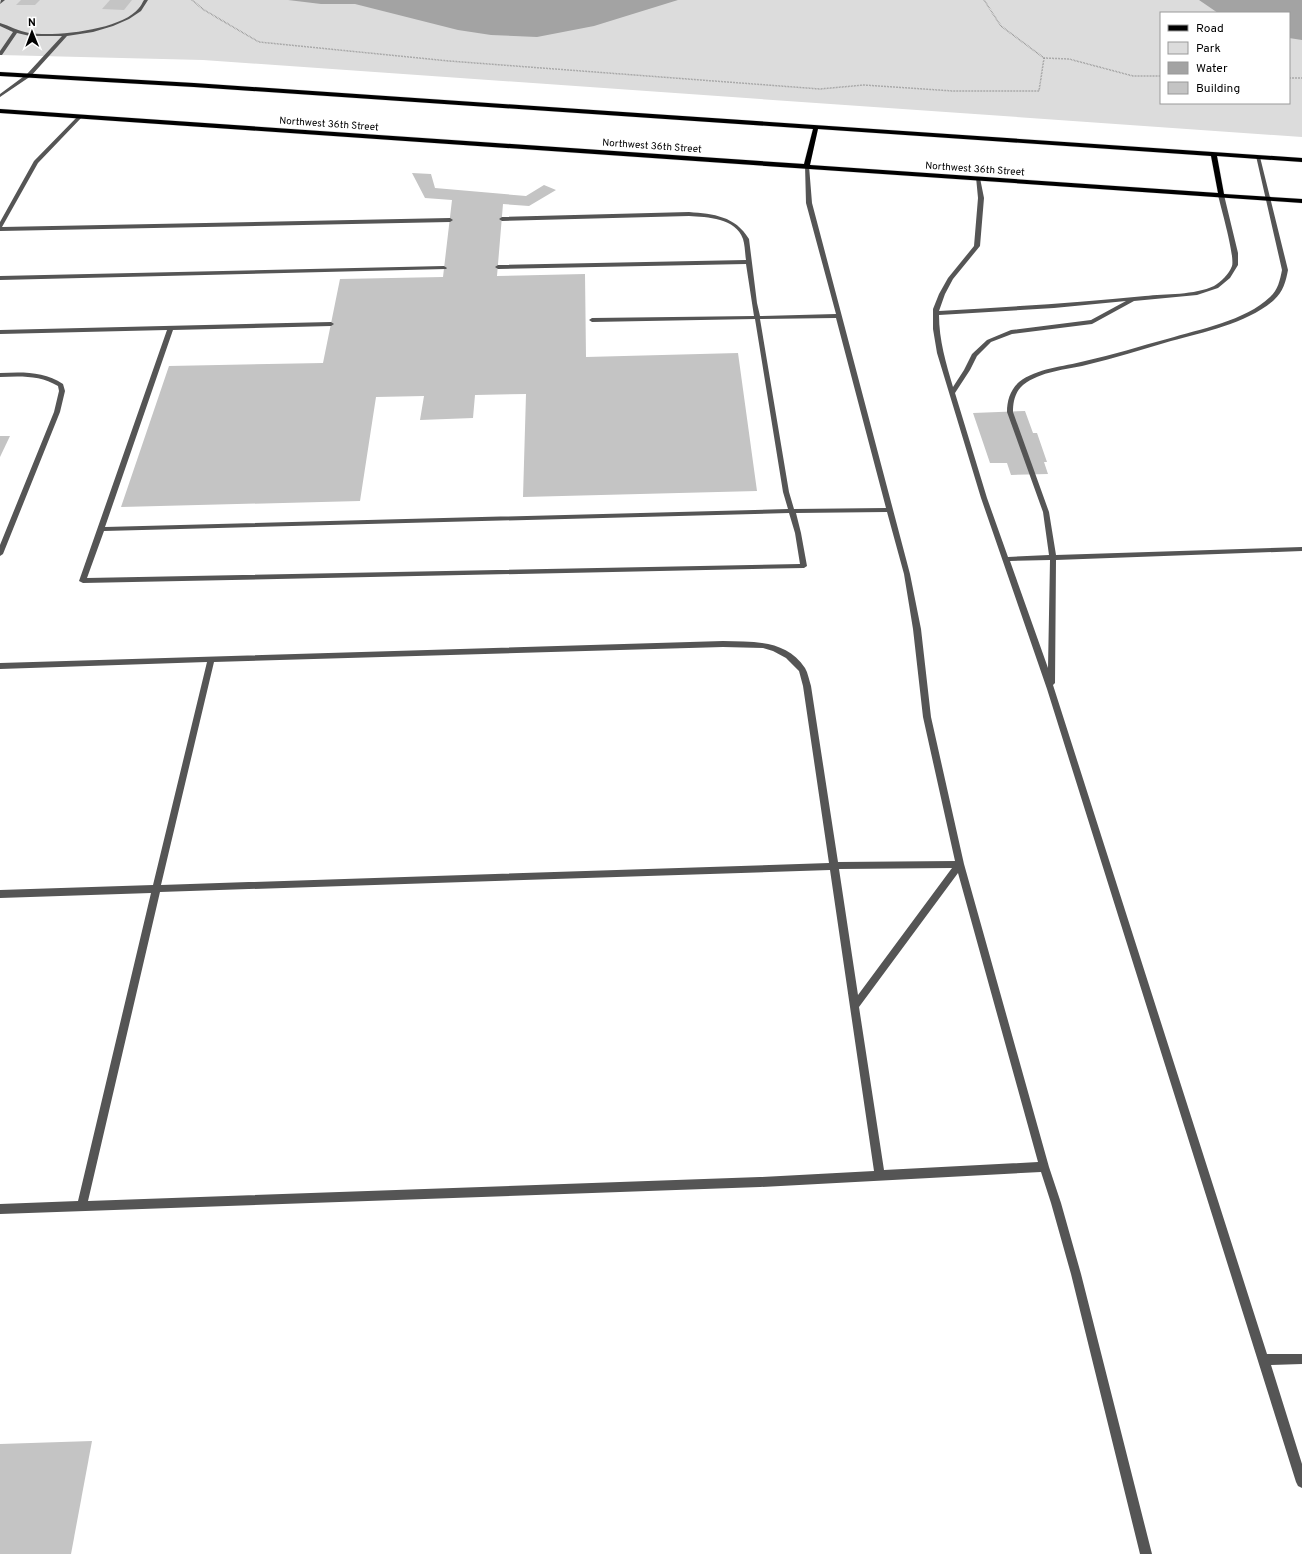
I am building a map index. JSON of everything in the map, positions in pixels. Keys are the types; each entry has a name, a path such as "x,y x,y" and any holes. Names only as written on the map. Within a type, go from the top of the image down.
{"main road":[{"path":"0,74 194,84 1302,160"},
{"name":"Northwest 36th Street","path":"0,112 81,116 1302,201"},
{"path":"807,166 816,127"},
{"path":"1214,154 1221,195"}],"street":[{"path":"0,3 3,0"},
{"path":"0,24 15,32 30,35 80,33 105,28 126,20 140,10 146,0"},
{"path":"0,54 15,32"},
{"path":"0,96 29,75 65,34"},
{"path":"81,116 36,162 0,228 450,220"},
{"path":"1050,689 1053,558 1046,512 1010,412 1010,403 1020,384 1037,375 1119,354 1245,316 1270,300 1279,291 1284,281 1285,270 1258,157"},
{"path":"807,166 809,203 907,574 914,608 927,717 960,864 1044,1167 1076,1274 1146,1554"},
{"path":"978,178 981,198 977,246 951,278 942,294 936,313 936,329 940,353 984,498 1050,689 1302,1482"},
{"path":"936,313 1054,306 1135,299 1197,293 1216,287 1228,277 1235,265 1235,253 1224,215 1221,195"},
{"path":"171,327 83,581 804,566 792,511 786,492 757,317 746,239 743,232 737,226 728,221 701,215 678,213 502,219"},
{"path":"498,267 749,262"},
{"path":"0,278 444,268"},
{"path":"953,392 967,370 974,354 990,341 1011,332 1092,322 1135,299"},
{"path":"592,320 838,316"},
{"path":"0,332 330,324"},
{"path":"0,374 27,375 49,378 61,385 62,391 57,412 0,554"},
{"path":"101,529 792,511 890,510"},
{"path":"1005,559 1302,549"},
{"path":"0,666 723,644 763,645 776,649 789,656 802,670 807,686 880,1175"},
{"path":"82,1205 211,660"},
{"path":"0,894 834,866 960,864"},
{"path":"854,1007 960,864"},
{"path":"0,1209 760,1182 1044,1167"},
{"path":"1263,1360 1302,1359"}],"path":[{"path":"192,0 204,10 259,42 457,61 820,89 864,85 953,91 1039,91 1044,58"},
{"path":"984,0 1001,26 1044,58 1069,59 1133,76 1160,76"},
{"path":"1290,78 1302,78"}],"green space":[{"path":"0,0 1302,0 1302,137 203,60 0,55"}],"water":[{"path":"288,0 678,0 594,26 537,37 491,35 458,30 355,4 321,4"},
{"path":"1199,0 1302,0 1302,40 1290,38 1290,12 1217,12"}],"building":[{"path":"21,0 40,0 35,5 16,5"},
{"path":"110,0 132,0 124,10 102,9"},
{"path":"412,173 431,174 435,188 526,196 544,185 556,190 529,206 503,204 497,276 585,274 586,357 738,353 757,491 523,497 526,394 475,395 473,418 420,420 424,396 376,397 360,501 121,507 169,366 323,363 340,279 443,277 452,200 425,198"},
{"path":"1025,411 1033,433 1037,433 1047,462 1044,462 1048,474 1011,475 1007,463 990,463 973,413"},
{"path":"0,436 10,436 0,457"},
{"path":"92,1441 71,1554 0,1554 0,1444"}]}
